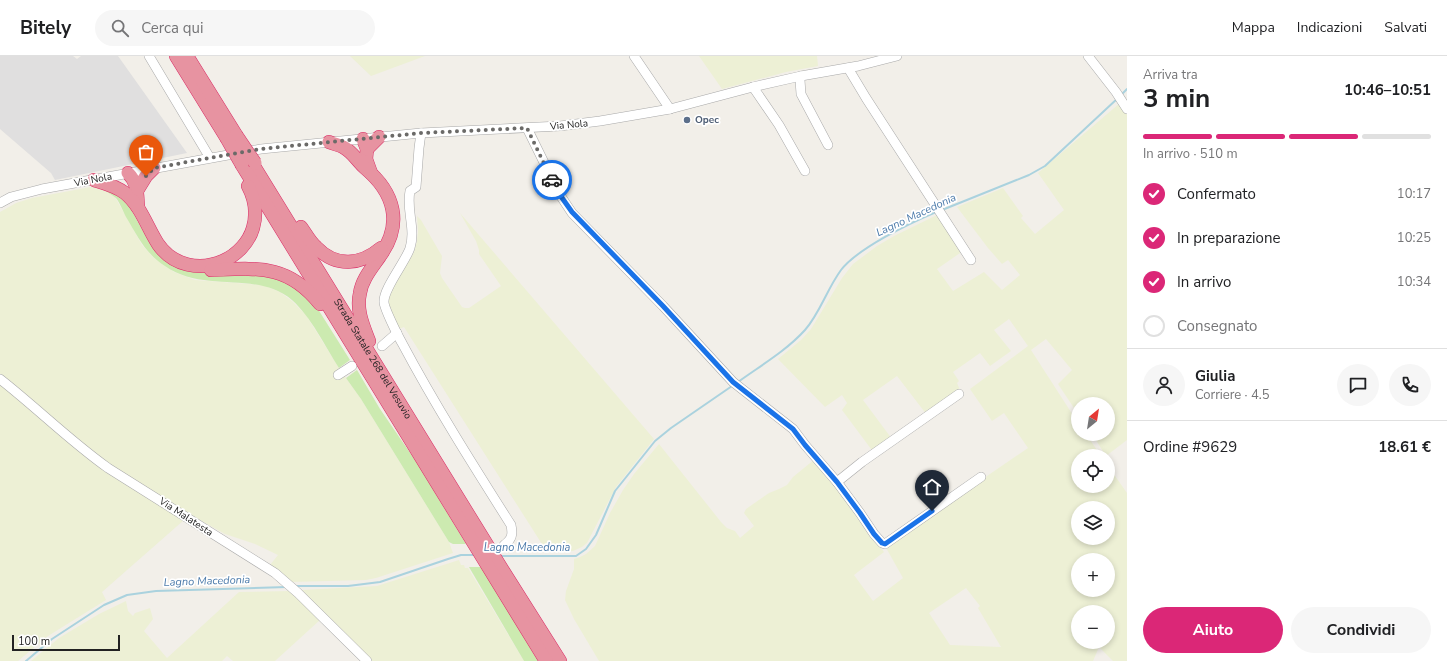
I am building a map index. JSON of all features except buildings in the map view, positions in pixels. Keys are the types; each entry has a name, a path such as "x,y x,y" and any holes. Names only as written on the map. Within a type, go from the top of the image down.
{"highway":[{"name":"Strada Statale 268 del Vesuvio","path":"176,56 198,93 246,164 418,432 478,539"},
{"name":"Strada Statale 268 del Vesuvio","path":"187,56 227,137"},
{"path":"355,158 363,142 379,137"},
{"path":"329,142 343,146 350,151 355,158 371,173 388,197 392,207 394,224 392,234 365,279 360,292 358,307 369,342 418,432"},
{"path":"363,142 366,159 371,173"},
{"name":"Strada Statale 268 del Vesuvio","path":"246,164 366,366 495,567 546,661"},
{"path":"246,164 316,248 327,256 338,260 355,262 368,258 387,243"},
{"path":"204,267 227,260 248,240 255,215 254,200 249,188 246,164"},
{"path":"138,189 146,176 154,168"},
{"path":"124,193 123,182 127,174 134,181 138,189 138,207"},
{"path":"94,180 107,184 124,193 138,207 159,245 169,256 187,264 204,267 210,270 245,268 261,269 284,275 296,281 310,292 366,366"},
{"name":"Strada Statale 268 del Vesuvio","path":"495,567 560,661"}],"street":[{"path":"149,56 210,158"},
{"path":"634,56 670,109"},
{"name":"Via Nola","path":"379,137 587,123 641,115 754,87 802,76 848,68 897,56"},
{"path":"1088,56 1116,92 1127,109"},
{"path":"848,68 971,260"},
{"path":"802,76 800,80 801,94 828,145"},
{"path":"754,87 779,125 805,171"},
{"path":"527,128 560,195 572,212 663,306 733,382 793,429 837,482 882,543 885,544 981,477"},
{"path":"421,133 418,148 416,187 410,191 409,198 413,235 410,249 386,292 384,302 397,333 411,360 511,525 513,533 511,540 504,545"},
{"name":"Via Nola","path":"0,203 11,197 42,189 260,149 329,142 363,142"},
{"path":"382,346 397,333"},
{"path":"338,375 352,366"},
{"name":"Via Malatesta","path":"0,379 97,460 225,543 275,573 298,592 367,661"},
{"path":"837,482 862,462 959,394"}],"shaded area":[{"path":"0,56 73,56 77,59 81,56 118,56 187,153 55,180 51,173 0,129"}],"green space":[{"path":"350,56 425,56 371,76"},
{"path":"699,56 817,56 818,66 786,72 722,89"},
{"path":"1120,103 1127,113 1127,440 1115,449 1102,449 1096,441 1115,441 1115,397 1071,397 1071,404 1058,384 1072,370 1046,339 1031,350 1071,412 1071,441 1091,441 1096,449 1071,449 1071,493 1115,493 1115,476 1127,493 1127,661 1113,661 1101,649 1115,649 1115,605 1071,605 1071,649 1098,649 1093,661 599,661 574,619 565,600 566,591 574,569 574,559 586,554 595,546 610,513 623,490 659,444 721,522 727,528 735,531 740,538 754,526 744,513 746,509 769,493 787,485 793,477 815,459 884,552 854,575 873,601 903,578 885,546 1028,448 1004,413 992,421 970,389 1028,346 1009,319 994,330 1011,351 990,366 980,353 953,372 959,381 957,383 960,390 927,415 897,376 863,400 892,439 874,453 842,410 847,403 842,395 825,407 778,359 801,340 811,329 842,278 853,264 877,246 894,236 937,215 963,251 937,269 953,291 984,272 1002,290 1020,275 1008,260 1002,264 957,207 1003,188 1023,216 1021,218 1035,234 1064,210 1038,173","holes":["966,588 980,606 978,608 1001,647 950,645 929,613"]},
{"path":"96,186 115,197 142,245 154,258 174,272 195,280 263,285 280,292 292,301 306,315 339,368 361,399 449,542 453,553 366,580 290,582 270,565 278,555 255,544 225,534 153,494 99,459 0,375 0,212 16,203 32,198"},
{"path":"104,187 127,202 149,242 194,272 254,271 292,283 316,306 350,360 339,368 317,332 299,307 292,300 278,291 247,283 197,279 180,274 165,266 152,256 142,244 116,198 103,189"},
{"path":"460,213 654,439 616,487 587,543 573,551 547,552 404,327 399,329 389,307 388,296 414,252 418,231 417,216 421,220 442,256 440,273 442,278 462,307 469,308 501,286 479,254 476,241"},
{"path":"357,370 380,409 417,463 466,544 453,544 449,542 361,399 346,378"},
{"path":"0,383 184,520 102,592 106,600 48,636 18,661 0,661"},
{"path":"459,560 461,565 468,568 524,661 370,661 302,590 377,586"},
{"path":"469,567 481,567 538,661 524,661"},
{"path":"291,591 313,611 315,617 320,620 275,661 233,661 227,656 222,661 31,661 59,638 99,614 126,601 128,611 133,616 135,613 150,608 153,619 144,631 167,658 239,592"}],"waterway":[{"name":"Lagno Macedonia","path":"1121,95 1127,89"},
{"name":"Lagno Macedonia","path":"942,210 1029,175 1045,166 1118,98"},
{"name":"Lagno Macedonia","path":"738,382 798,338 815,316 841,270 859,253 885,237 936,212"},
{"name":"Lagno Macedonia","path":"500,556 576,556 586,549 596,535 615,491 655,441 671,428 732,386"},
{"name":"Lagno Macedonia","path":"295,586 348,586 380,582 461,555 476,555"},
{"name":"Lagno Macedonia","path":"26,661 52,639 104,605 127,595 156,591 287,587"}],"way so far":[{"path":"146,176 154,168 260,149 421,133 527,128 552,180"}],"place":[{"name":"Opec","path":"687,120"}],"route":[{"path":"552,180 572,212 663,306 733,382 793,429 837,482 882,543 885,544 932,511"}]}
